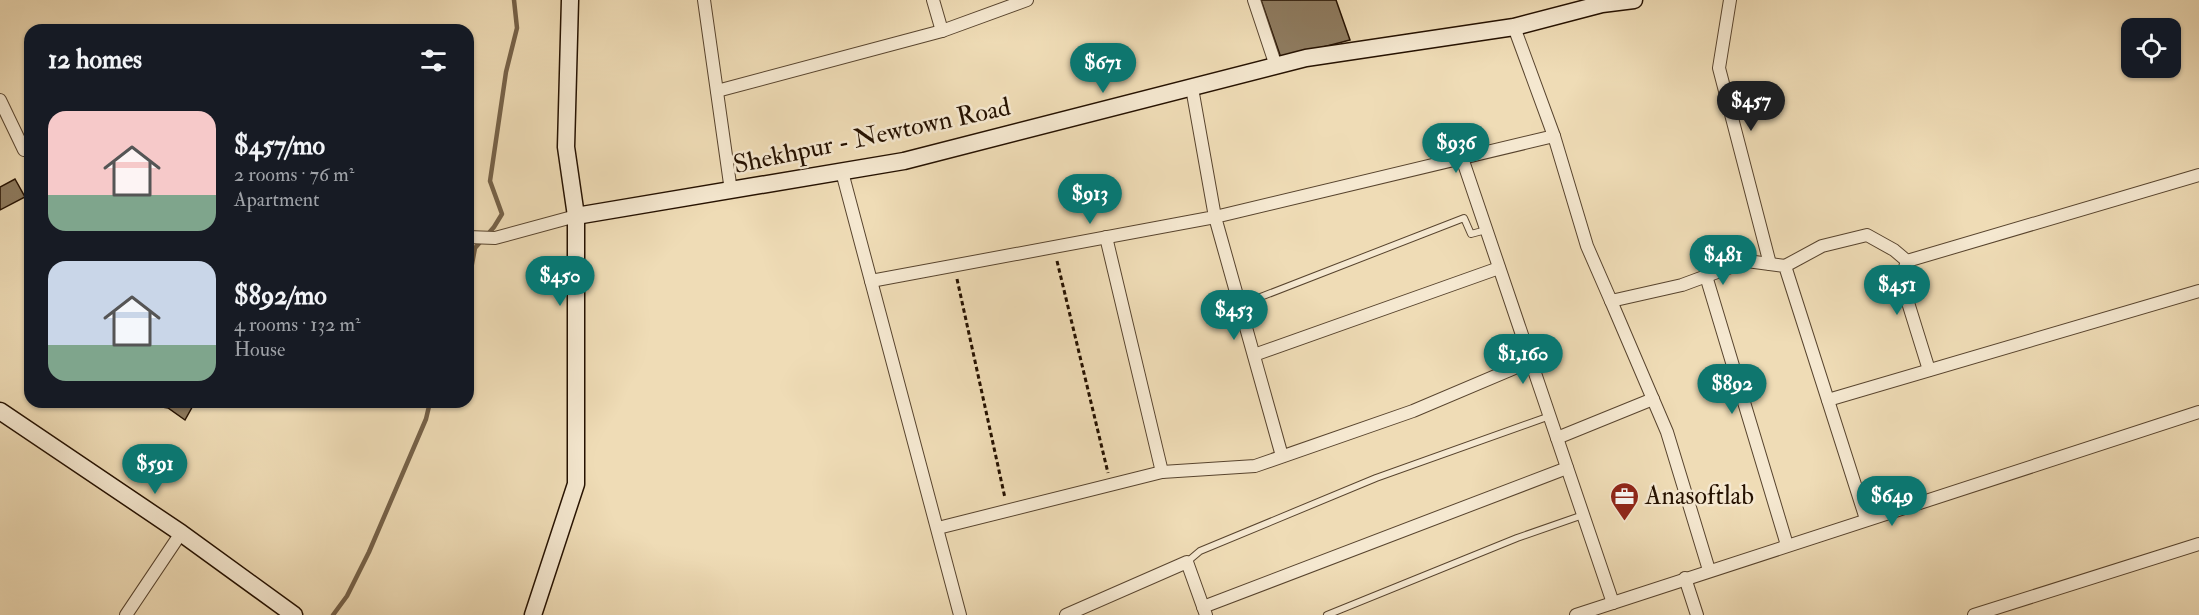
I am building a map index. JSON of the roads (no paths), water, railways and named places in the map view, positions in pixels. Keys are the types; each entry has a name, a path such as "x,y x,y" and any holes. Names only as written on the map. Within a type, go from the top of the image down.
{"street":[{"path":"533,615 576,483 576,216 566,147 570,0"},
{"path":"704,0 731,191"},
{"path":"933,0 942,31"},
{"path":"717,91 942,31 1028,0"},
{"path":"1254,0 1276,66"},
{"name":"Shekhpur - Newtown Road","path":"576,216 904,161 1306,58 1514,27 1601,2 1634,0"},
{"path":"1730,0 1719,68 1770,264"},
{"path":"1514,27 1554,136 1587,246 1667,432 1709,570"},
{"path":"1192,88 1215,217 1282,456"},
{"path":"0,100 24,150"},
{"path":"871,281 1215,217 1554,136"},
{"path":"1462,158 1612,603"},
{"path":"842,172 960,615"},
{"path":"1906,261 2199,175"},
{"path":"474,237 495,238 576,216"},
{"path":"1611,301 1682,285 1747,261 1785,266 1822,246 1867,235 1894,250 1906,261"},
{"path":"1106,237 1162,472"},
{"path":"1906,261 1901,279 1929,370"},
{"path":"1785,266 1866,519"},
{"path":"1254,355 1499,268"},
{"path":"1706,276 1787,545"},
{"path":"1828,400 2199,291"},
{"path":"938,528 1162,472 1256,466 1413,411 1531,362"},
{"path":"1557,438 1653,399"},
{"path":"0,411 181,533 292,613"},
{"path":"1576,615 2199,412"},
{"path":"1066,615 1187,562 1204,611 1568,468"},
{"path":"126,615 181,533"},
{"path":"1974,615 2199,544"},
{"path":"1685,578 1697,615"}],"lane":[{"path":"1240,305 1464,218 1470,234 1486,230"},
{"path":"1187,562 1200,550 1376,478 1550,416"},
{"path":"1327,615 1517,538 1583,515"}],"waterway":[{"path":"488,234 502,214 490,181 506,72 517,28 514,0"},
{"path":"474,253 475,248 482,240"},
{"path":"333,615 347,596 369,552 426,419 429,408"}],"place":[{"name":"Anasoftlab","path":"1624,522"}]}
